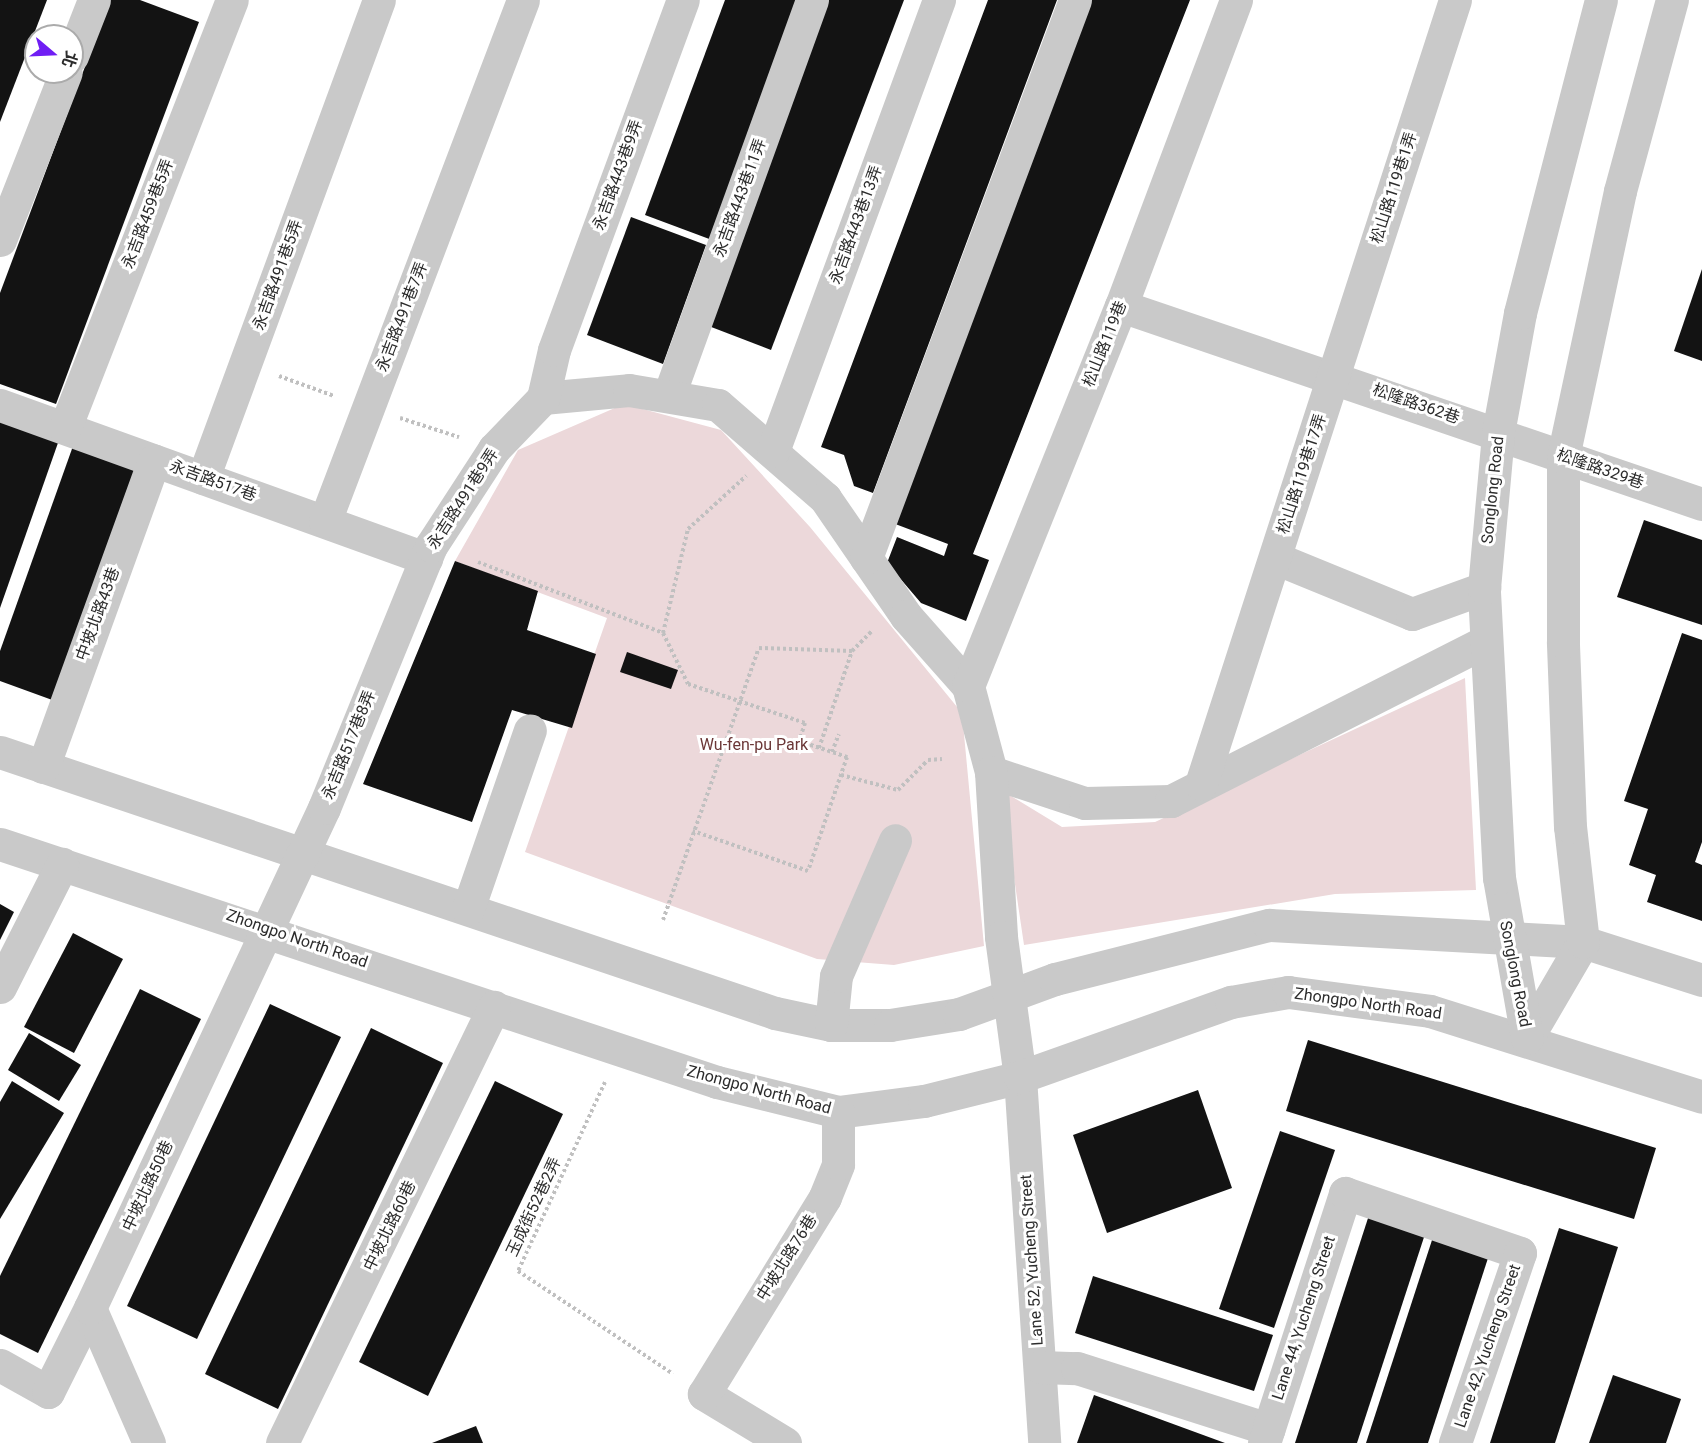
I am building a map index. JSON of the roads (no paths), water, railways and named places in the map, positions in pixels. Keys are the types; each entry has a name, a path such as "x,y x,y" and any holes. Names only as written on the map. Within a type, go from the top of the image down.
{"street":[{"path":"84,25 94,0"},
{"name":"永吉路459巷5弄","path":"65,428 232,0"},
{"name":"永吉路491巷5弄","path":"203,478 379,0"},
{"name":"永吉路491巷7弄","path":"325,521 523,0"},
{"name":"永吉路443巷9弄","path":"543,398 554,350 683,0"},
{"name":"永吉路443巷11弄","path":"669,395 812,0"},
{"name":"永吉路443巷13弄","path":"773,451 939,0"},
{"path":"866,558 1075,0"},
{"name":"松山路119巷","path":"968,686 1121,306 1236,0"},
{"name":"松山路119巷1弄","path":"1334,376 1455,0"},
{"name":"Songlong Road","path":"1527,1038 1507,936 1484,588 1498,433 1520,314 1601,0"},
{"path":"1583,942 1570,827 1564,676 1563,457 1620,191 1672,0"},
{"path":"0,240 61,84"},
{"path":"1121,306 1334,376"},
{"name":"松隆路362巷","path":"1334,376 1498,433"},
{"name":"松山路119巷17弄","path":"1202,784 1334,376"},
{"path":"543,398 629,390 718,405 825,498 906,616 968,686"},
{"name":"永吉路491巷9弄","path":"426,558 494,449 543,398"},
{"name":"永吉路517巷","path":"0,405 426,558"},
{"name":"松隆路329巷","path":"1498,433 1702,504"},
{"name":"中坡北路43巷","path":"43,767 154,460"},
{"name":"永吉路517巷8弄","path":"268,930 426,558"},
{"path":"1275,558 1412,614 1484,588"},
{"path":"991,772 1085,803 1171,801 1486,641"},
{"name":"Lane 52, Yucheng Street","path":"968,686 991,772 1007,996 1020,1077 1044,1443"},
{"path":"468,909 530,730"},
{"path":"0,752 302,852 774,1014 831,1025 890,1025 959,1014 1007,996 1269,925 1507,936 1583,942 1702,980"},
{"path":"831,1025 836,976 895,840"},
{"name":"Zhongpo North Road","path":"0,844 268,930 717,1082 838,1112 924,1101 1020,1077 1231,1002 1288,992 1430,1011 1527,1038 1702,1097"},
{"path":"0,987 62,864"},
{"name":"中坡北路50巷","path":"0,1365 48,1392 90,1308 268,930"},
{"name":"Songlong Road","path":"1527,1038 1583,942"},
{"name":"中坡北路60巷","path":"282,1443 494,1007"},
{"name":"中坡北路76巷","path":"785,1443 704,1394 825,1197 838,1164 838,1112"},
{"name":"Lane 44, Yucheng Street","path":"1266,1436 1345,1193"},
{"name":"Lane 42, Yucheng Street","path":"1345,1193 1520,1252 1455,1443"},
{"path":"90,1308 149,1443"},
{"path":"1040,1367 1077,1368 1266,1436"}],"park label":[{"name":"Wu-fen-pu Park","path":"754,745"}]}
